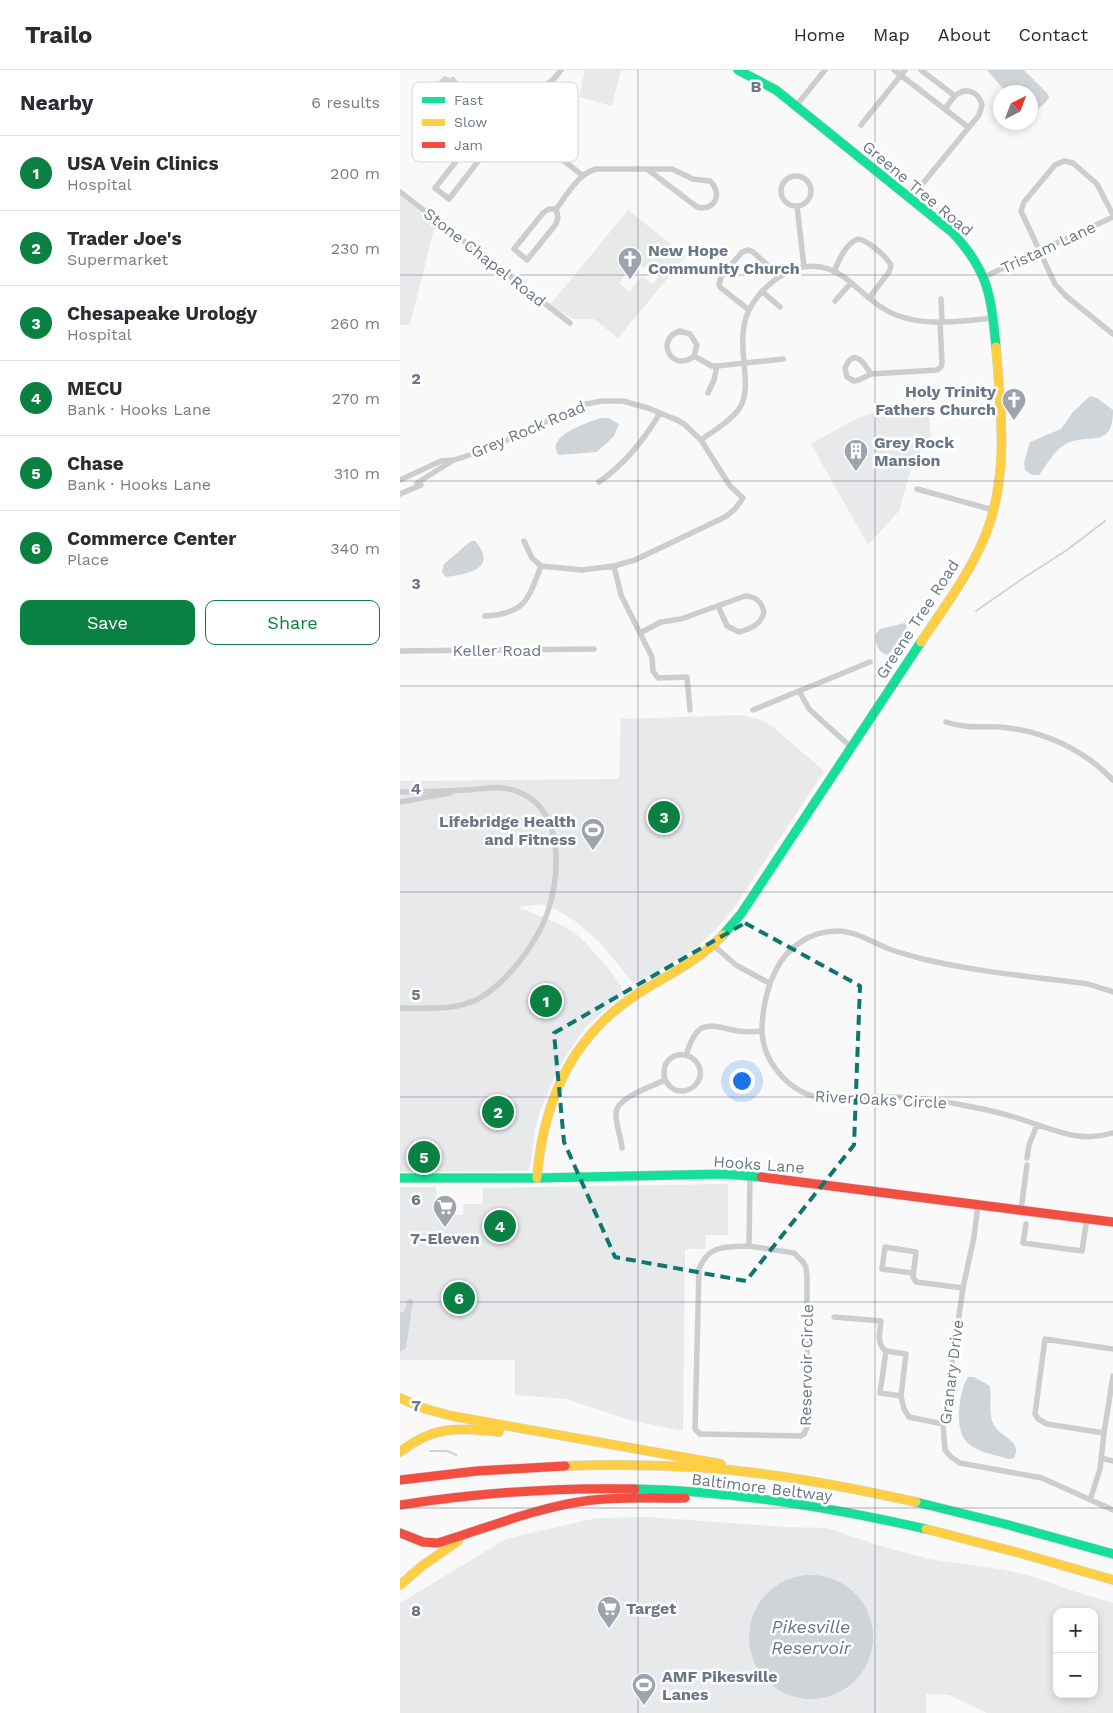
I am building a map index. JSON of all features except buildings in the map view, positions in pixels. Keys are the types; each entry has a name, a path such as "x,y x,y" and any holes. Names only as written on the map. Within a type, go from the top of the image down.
{"main road":[{"name":"Greene Tree Road","path":"537,1178 539,1148 552,1097 566,1069 584,1043 606,1019 622,1005 687,966 714,945 727,932 745,908 964,577 982,542 993,510 1001,470 1003,432 990,294 974,258 953,233 796,106 763,82 738,70"},
{"name":"Hooks Lane","path":"400,1178 537,1178 693,1174 750,1176 1113,1222"},
{"path":"400,1398 435,1412 573,1439 708,1460 754,1473"},
{"path":"400,1452 424,1435 450,1428 573,1439"},
{"name":"Baltimore Beltway","path":"400,1480 487,1469 558,1464 644,1465 754,1473 822,1483 936,1507 1113,1554"},
{"name":"Baltimore Beltway","path":"400,1505 487,1494 555,1489 641,1489 746,1496 928,1530 1113,1580"},
{"path":"400,1533 423,1542 438,1544 534,1512 585,1501 746,1496"},
{"path":"400,1585 422,1566 467,1535"}],"street":[{"path":"551,82 561,70"},
{"path":"796,106 825,70"},
{"path":"894,70 903,72 945,110 968,127"},
{"path":"921,70 955,96"},
{"path":"861,125 903,72"},
{"path":"910,199 982,110 981,100 977,95 968,91 959,93 945,110"},
{"path":"1113,216 1097,184 1073,163 1064,161 1054,165 1021,206 1022,217 1051,277 1060,290 1113,334"},
{"path":"456,162 435,188 449,200 478,162"},
{"path":"565,162 583,176"},
{"path":"556,209 558,217 556,224 527,260 514,249 545,210 556,209 589,171 596,169 647,169 672,169 693,179 710,181 716,190 716,198 709,207 703,209 697,207 647,169"},
{"path":"796,176 804,178 811,190 808,200 804,204 797,206 785,202 782,194 782,187 785,182 789,178 796,176"},
{"name":"Stone Chapel Road","path":"400,192 570,323"},
{"path":"797,206 804,267"},
{"name":"Tristam Lane","path":"984,277 1113,216"},
{"path":"834,272 842,254 852,242 858,238 865,241 889,261 891,266 889,272 869,298"},
{"path":"749,310 719,285 721,277 742,252 749,250 753,252 773,270 777,277"},
{"path":"701,440 739,409 745,391 743,329 749,310 762,291 777,277 791,270 817,267 834,272 869,298 895,314 918,321 941,322 993,318"},
{"path":"835,301 851,283"},
{"path":"762,291 780,307"},
{"path":"871,374 866,364 859,358 849,361 845,368 847,376 854,381 871,374 919,372 937,370 941,367 941,300"},
{"path":"680,331 690,334 697,345 694,356 686,361 672,358 667,350 670,338 680,331"},
{"path":"694,356 712,366 782,359"},
{"path":"708,393 714,380 717,366"},
{"name":"Grey Rock Road","path":"400,480 442,461 454,460 485,450 582,405 601,401 623,402 642,406 660,413 684,424 701,440 730,486 743,498 735,509 725,517 635,560 614,566"},
{"path":"600,482 637,448 660,413"},
{"name":"Grey Rock Road","path":"400,492 429,477 454,460"},
{"name":"Grey Rock Road","path":"400,492 422,484 429,477"},
{"path":"916,489 993,510"},
{"path":"524,541 528,552 541,566 582,570 614,566 621,595 652,658 655,675 658,678 687,677 690,710"},
{"path":"484,616 510,613 521,606 530,595 541,566"},
{"path":"640,633 661,622 681,619 745,596 751,596 761,603 764,612 760,622 739,632 727,626 718,606"},
{"name":"Keller Road","path":"400,651 594,649"},
{"path":"753,710 870,662"},
{"path":"798,691 809,709 852,748"},
{"path":"946,722 970,728 998,727 1013,729 1045,737 1065,744 1082,754 1113,780"},
{"path":"400,792 509,789 522,793 541,807 548,818 555,839 554,882 548,912 528,949 518,962 488,993 471,1002 458,1006 400,1008"},
{"path":"400,802 464,790"},
{"name":"River Oaks Circle","path":"1113,992 1088,984 926,960 890,950 856,935 836,931 818,934 801,941 782,960 770,983 762,1031 767,1052 777,1070 786,1081 807,1095 829,1099 867,1097 923,1098 996,1112 1077,1137 1098,1137 1113,1133"},
{"path":"714,945 736,965 770,983"},
{"path":"686,1054 697,1032 706,1026 716,1025 740,1031 762,1031"},
{"path":"686,1054 692,1057 699,1066 700,1077 689,1090 679,1091 670,1086 665,1080 664,1072 667,1062 676,1055 686,1054"},
{"path":"622,1148 616,1118 617,1108 627,1098 665,1080"},
{"path":"1021,1210 1029,1145 1037,1125"},
{"path":"749,1246 750,1176"},
{"name":"Granary Drive","path":"978,1204 974,1237 963,1288 943,1424 945,1450 960,1463 1042,1478 1113,1510"},
{"path":"1026,1224 1024,1243 1082,1251 1086,1218"},
{"name":"Reservoir Circle","path":"749,1246 794,1253 806,1267 807,1427 801,1436 700,1434 695,1429 699,1269 705,1258 714,1250 749,1246"},
{"path":"913,1273 882,1269 885,1247 916,1252 913,1277 916,1282 963,1288"},
{"path":"834,1317 881,1321 880,1342 882,1349 906,1354 901,1396 908,1417 943,1424"},
{"path":"1104,1433 1047,1424 1038,1419 1036,1414 1045,1339 1113,1349"},
{"path":"886,1351 880,1393 901,1396"},
{"path":"1090,1500 1100,1469 1104,1433 1111,1403 1113,1376"},
{"path":"1101,1458 1113,1461"}],"highlighted area":[{"path":"745,923 860,986 854,1145 746,1281 615,1257 564,1142 554,1033"}],"shaded area":[{"path":"585,70 621,70 612,106 579,97"},
{"path":"400,196 440,229 434,229 410,325 400,325"},
{"path":"628,210 686,256 618,338 594,319 573,319 550,305","holes":["637,263 644,268 646,266 659,277 653,284 642,276 629,292 619,283 631,267 633,268"]},
{"path":"928,406 931,438 913,462 899,511 868,545 811,444 852,421 871,413 891,409"},
{"path":"741,715 764,721 824,771 734,908 716,929 693,950 633,983 602,945 578,923 557,910 541,904 518,907 556,923 580,937 604,963 622,987 622,994 585,1028 560,1065 540,1111 535,1129 530,1167 527,1171 400,1172 400,781 619,779 621,719"},
{"path":"728,1184 728,1235 706,1235 705,1249 685,1249 683,1431 633,1421 566,1399 515,1395 515,1360 400,1360 400,1187 436,1187 437,1214 463,1215 464,1204 483,1204 483,1188"},
{"path":"648,1517 786,1527 827,1528 880,1546 929,1559 926,1713 400,1713 400,1604 402,1602 506,1539 596,1518"},
{"path":"929,1559 1006,1570 1031,1576 1113,1603 1113,1713 987,1713 949,1695 926,1694"}],"water":[{"path":"987,70 1024,70 1047,93 1049,97 1038,109 1038,85 1000,85"},
{"path":"444,76 451,78 453,76 458,82 439,82"},
{"path":"1090,396 1097,398 1113,410 1112,423 1108,431 1103,436 1097,438 1072,441 1064,445 1053,455 1039,475 1032,475 1025,470 1024,462 1030,442 1061,429 1073,412"},
{"path":"601,418 609,418 619,424 614,436 597,452 559,455 556,448 557,442 562,436 569,431"},
{"path":"471,541 475,541 482,550 484,558 482,564 471,572 446,577 442,572 444,564"},
{"path":"905,623 907,627 893,650 887,655 881,652 876,644 875,635 880,629"},
{"path":"409,1298 413,1301 406,1348 400,1352 400,1312 403,1313"},
{"path":"968,1377 974,1377 990,1386 990,1408 993,1423 1014,1444 1016,1453 1014,1458 1009,1459 979,1450 971,1446 961,1433 959,1411 964,1385"},
{"name":"Pikesville Reservoir","path":"811,1575 835,1580 855,1593 868,1613 873,1637 868,1661 855,1681 835,1694 811,1699 787,1694 767,1681 754,1661 749,1637 754,1613 767,1593 787,1580"}],"waterway":[{"path":"976,611 1067,550 1105,521"},
{"path":"430,1451 447,1451 456,1455"}],"traffic: fast":[{"path":"738,70 776,90 953,233 974,260 986,285 990,299 996,347"},
{"path":"723,935 741,914 921,642"},
{"path":"400,1178 537,1178 725,1174 761,1177"},
{"path":"635,1489 709,1493 782,1502 818,1507 926,1529"},
{"path":"916,1502 1113,1554"}],"traffic: slow":[{"path":"921,642 970,567 992,518 997,494 1002,445 996,347"},
{"path":"537,1178 540,1150 554,1097 565,1073 579,1050 596,1029 616,1010 639,993 703,953 723,935"},
{"path":"400,1398 426,1409 452,1416 721,1464"},
{"path":"400,1452 424,1437 447,1430 499,1432"},
{"path":"565,1466 653,1466 732,1470 811,1481 916,1502"},
{"path":"926,1529 1113,1580"},
{"path":"400,1585 422,1566 458,1541"}],"traffic: jam":[{"path":"761,1177 1113,1222"},
{"path":"400,1480 477,1471 565,1466"},
{"path":"400,1505 517,1492 635,1489"},
{"path":"400,1533 423,1542 438,1543 529,1513 566,1504 610,1499 685,1498"}],"place":[{"name":"New Hope Community Church","path":"630,280"},
{"name":"Holy Trinity Fathers Church","path":"1014,421"},
{"name":"Grey Rock Mansion","path":"856,472"},
{"name":"Chesapeake Urology","path":"664,817"},
{"name":"Lifebridge Health and Fitness","path":"593,851"},
{"name":"USA Vein Clinics","path":"546,1001"},
{"name":"Trader Joe's","path":"498,1112"},
{"name":"Chase","path":"424,1157"},
{"name":"MECU","path":"500,1226"},
{"name":"7-Eleven","path":"445,1228"},
{"name":"Commerce Center","path":"459,1298"},
{"name":"Target","path":"609,1629"},
{"name":"AMF Pikesville Lanes","path":"644,1706"}]}
